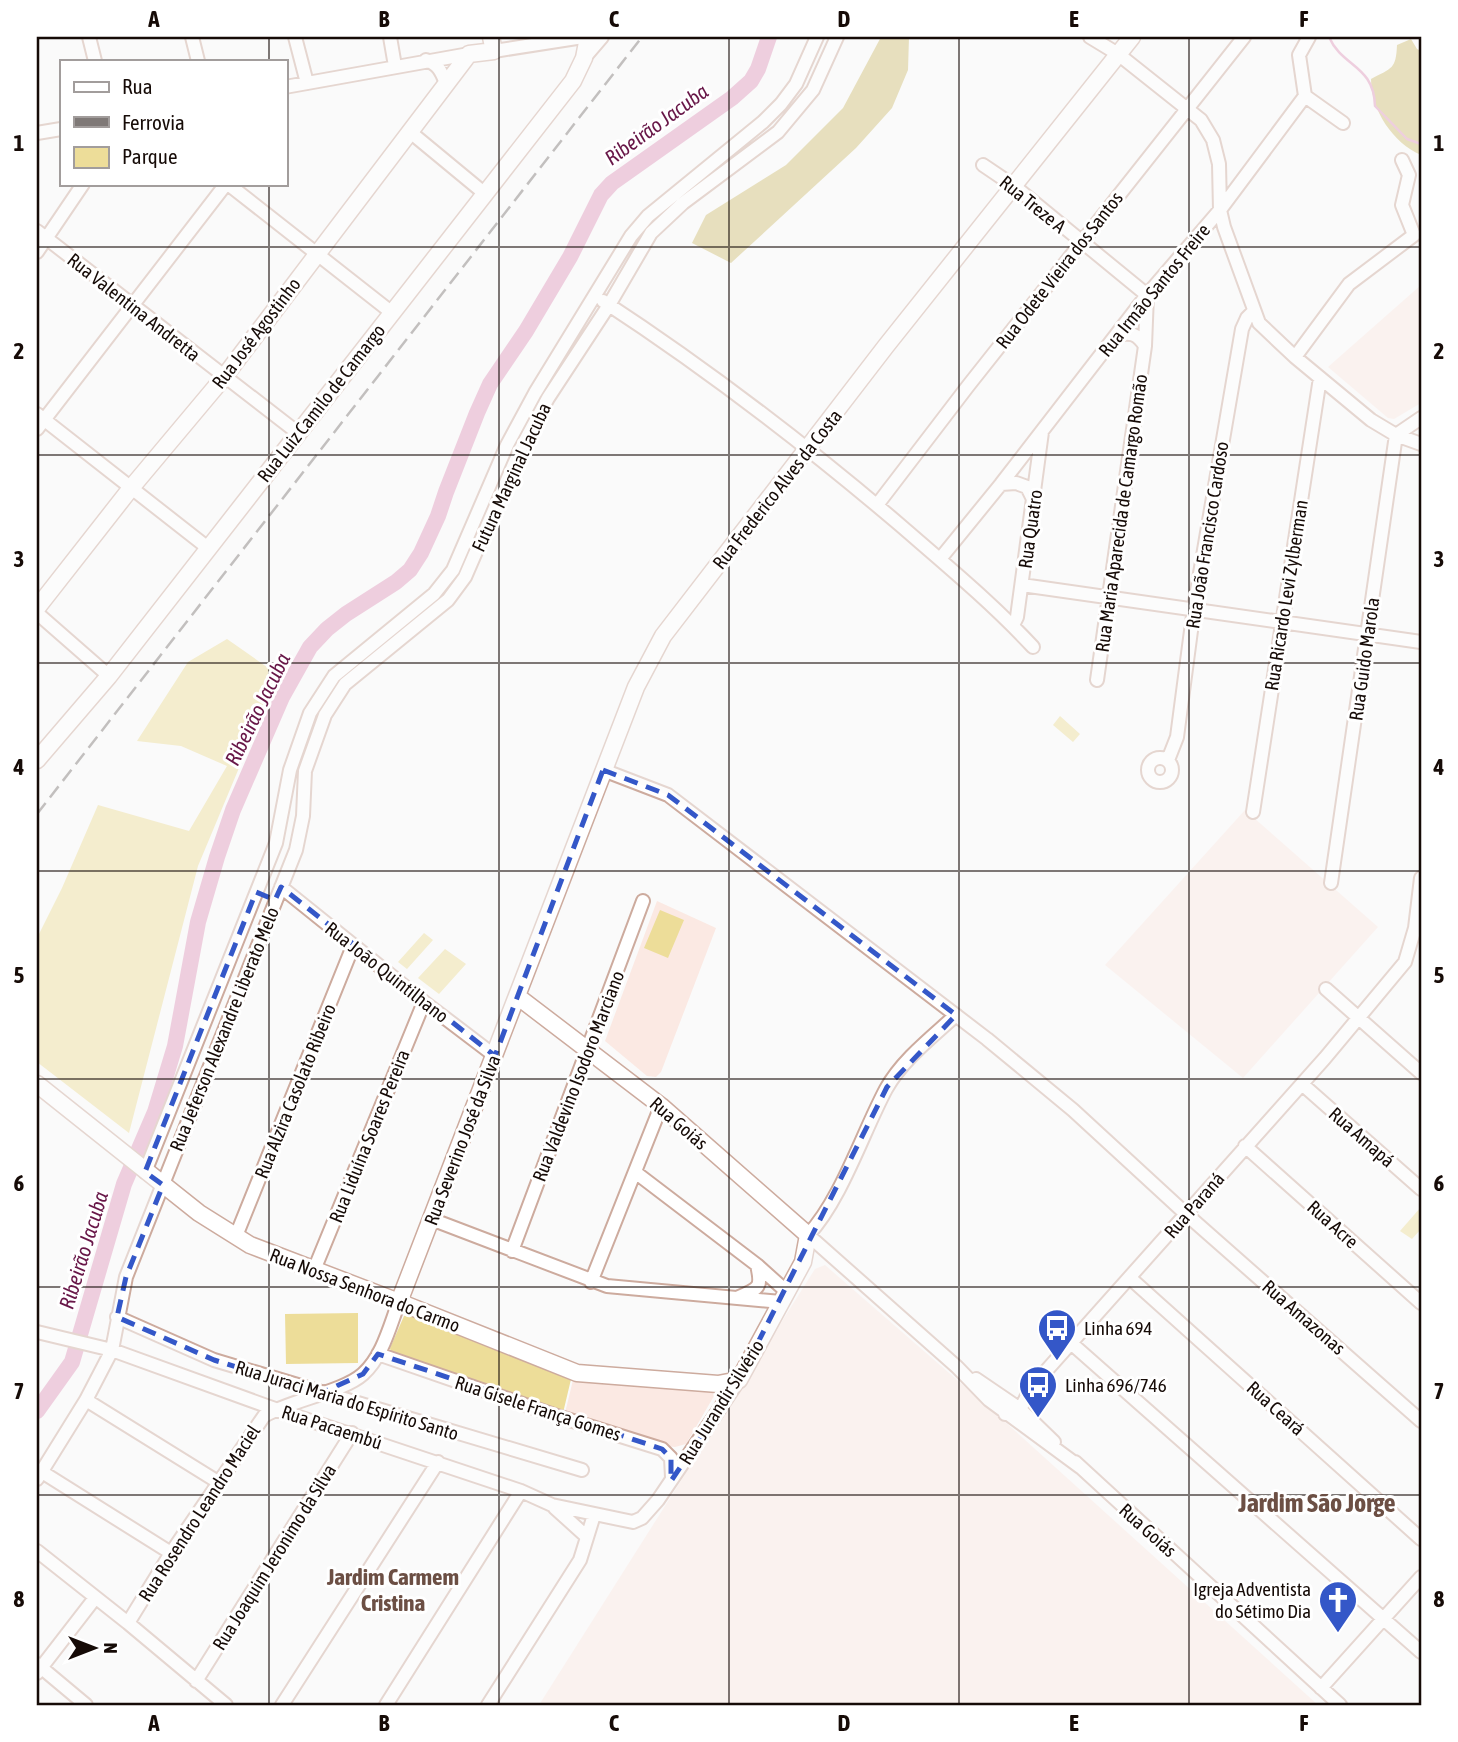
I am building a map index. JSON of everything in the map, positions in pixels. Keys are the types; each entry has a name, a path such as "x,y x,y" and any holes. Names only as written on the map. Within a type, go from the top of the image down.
{"main road":[{"name":"Rua Luiz Camilo de Camargo","path":"37,760 109,676 573,81 584,58 589,37"},
{"name":"Rua Frederico Alves da Costa","path":"517,996 636,687 663,636 1132,37"},
{"path":"468,54 492,44"},
{"name":"Rua José Agostinho","path":"37,611 131,488 223,377 468,54"},
{"name":"Rua Goiás","path":"517,996 661,1106 808,1235"},
{"name":"Rua Severino José da Silva","path":"399,1302 517,996"},
{"name":"Rua Nossa Senhora do Carmo","path":"37,1084 199,1213 250,1245 577,1373 718,1384 739,1380"},
{"name":"Rua Jurandir Silvério","path":"739,1380 803,1262 808,1235"},
{"path":"381,1295 395,1291 407,1283"}],"street":[{"path":"89,37 94,60"},
{"path":"192,37 198,60"},
{"path":"295,37 307,83"},
{"path":"390,37 395,66"},
{"path":"492,44 583,37"},
{"path":"584,58 602,37"},
{"name":"Futura Marginal Jacuba","path":"267,866 276,843 290,770 310,713 334,676 434,594 453,570 507,445 535,393 631,236 648,216 763,122 781,104 796,83 817,37"},
{"name":"Futura Marginal Jacuba","path":"286,874 296,850 303,816 305,771 325,715 345,684 448,600 465,577 521,448 548,398 609,305 651,233 670,214 778,132 813,90 837,37"},
{"path":"1090,37 1118,54 1201,120 1213,140 1219,164 1223,227 1259,323 1295,357 1371,420 1396,435 1421,444"},
{"name":"Rua Odete Vieira dos Santos","path":"877,505 1244,37"},
{"path":"1310,37 1299,55 1306,96 1343,123"},
{"path":"287,87 468,54"},
{"path":"426,60 440,69 446,83"},
{"name":"Rua Irmão Santos Freire","path":"940,559 1147,295 1220,210 1306,96"},
{"path":"37,133 60,129"},
{"path":"408,131 484,194"},
{"path":"1295,357 1349,284 1418,236 1402,205 1409,175 1402,160"},
{"name":"Rua Treze A","path":"983,166 1014,186 1147,295"},
{"path":"37,252 42,235 81,186"},
{"path":"208,548 39,421 225,186"},
{"path":"230,186 391,312"},
{"name":"Rua Valentina Andretta","path":"42,235 298,433"},
{"name":"Rua Maria Aparecida de Camargo Romão","path":"1097,680 1145,346 1147,295"},
{"path":"594,296 808,448 940,559 1013,625 1032,647"},
{"name":"Rua João Francisco Cardoso","path":"1168,760 1177,737 1194,608 1242,329 1253,312"},
{"name":"Rua Maria Aparecida de Camargo Romão","path":"1116,335 1135,334 1145,346"},
{"name":"Rua Ricardo Levi Zylberman","path":"1253,812 1320,378"},
{"path":"1396,435 1421,418"},
{"name":"Rua Quatro","path":"1013,625 1017,617 1022,585 1042,431"},
{"name":"Rua Guido Marola","path":"1331,883 1396,435"},
{"path":"1001,484 1016,483 1027,487 1034,501"},
{"path":"1022,585 1421,642"},
{"path":"37,611 109,676"},
{"name":"Rua Amazonas","path":"603,770 668,795 956,1015 1073,1110 1186,1214 1421,1421"},
{"path":"267,866 286,874"},
{"name":"Rua Jeferson Alexandre Liberato Melo","path":"142,1169 267,866"},
{"name":"Rua Jeferson Alexandre Liberato Melo","path":"39,1476 86,1400 112,1350 126,1276 286,874"},
{"name":"Rua Paraná","path":"1006,1409 1029,1390 1302,1084 1359,1019 1407,958 1415,928 1421,878"},
{"name":"Rua João Quintilhano","path":"281,887 495,1056"},
{"path":"256,892 275,900"},
{"name":"Rua Valdevino Isodoro Marciano","path":"512,1251 643,901"},
{"name":"Rua Alzira Casolato Ribeiro","path":"236,1236 354,946"},
{"path":"1326,989 1421,1073"},
{"name":"Rua Liduína Soares Pereira","path":"314,1270 424,1002"},
{"path":"808,1235 830,1204 887,1087 920,1047 956,1015"},
{"name":"Rua Amapá","path":"1302,1084 1421,1189"},
{"path":"590,1282 661,1106"},
{"name":"Rua Acre","path":"1245,1146 1421,1303"},
{"path":"635,1172 757,1265 784,1297"},
{"path":"431,1219 590,1282 607,1286 739,1297 784,1297"},
{"name":"Rua Goiás","path":"808,1235 1006,1409 1080,1467"},
{"path":"803,1262 821,1256 835,1258"},
{"path":"739,1297 760,1284 757,1265"},
{"name":"Rua Ceará","path":"1129,1278 1421,1539"},
{"name":"Rua Severino José da Silva","path":"275,1409 346,1384 363,1374 379,1354 399,1302"},
{"name":"Rua Juraci Maria do Espírito Santo","path":"117,1317 214,1360 582,1470"},
{"name":"Rua Pacaembú","path":"37,1332 112,1350 275,1409 521,1491 552,1505 594,1515"},
{"path":"1071,1343 1421,1652"},
{"name":"Rua Gisele França Gomes","path":"379,1354 560,1417 662,1449 671,1458 671,1481"},
{"name":"Rua Jurandir Silvério","path":"594,1515 633,1522 651,1508 739,1380"},
{"name":"Rua Paraná","path":"1020,1409 1029,1390"},
{"path":"86,1400 218,1482"},
{"name":"Rua Rosendro Leandro Maciel","path":"128,1623 218,1482 264,1416 275,1409"},
{"name":"Rua Goiás","path":"1006,1409 1020,1409 1340,1705"},
{"name":"Rua Joaquim Jeronimo da Silva","path":"196,1681 352,1433"},
{"path":"282,1705 438,1462"},
{"path":"39,1476 171,1553"},
{"path":"386,1705 521,1491"},
{"name":"Rua Pacaembú","path":"552,1505 586,1536"},
{"path":"488,1705 580,1560 594,1515"},
{"path":"37,1551 226,1705"},
{"path":"1321,1688 1421,1577"},
{"path":"86,1705 38,1668 95,1598"}],"highlighted area":[{"path":"603,770 668,795 956,1015 887,1087 739,1380 671,1481 671,1458 662,1449 378,1354 363,1374 321,1393 214,1360 117,1317 126,1277 163,1185 145,1172 256,892 275,900 281,887 495,1056"}],"shaded area":[{"path":"881,37 909,37 908,70 892,108 856,148 731,263 692,243 706,215 786,165 843,108"},
{"path":"1411,39 1421,51 1421,155 1393,134 1379,114 1372,91 1371,79 1392,67 1397,45"},
{"path":"1421,285 1421,403 1394,419 1388,418 1328,367"},
{"path":"1245,810 1378,927 1243,1078 1105,965"},
{"path":"657,901 716,928 661,1072 656,1077 647,1076 605,1041"},
{"path":"825,1265 1002,1419 1318,1705 539,1705 815,1269"},
{"path":"574,1376 712,1391 714,1396 686,1444 665,1446 565,1413"}],"green space":[{"path":"227,639 274,672 272,689 198,866 129,1133 37,1062 37,938 98,805 189,831 227,766 181,746 137,741 188,662"},
{"path":"1060,716 1080,734 1073,742 1053,725"},
{"path":"660,910 684,920 668,958 644,948"},
{"path":"424,933 433,940 407,969 398,962"},
{"path":"445,949 466,964 439,994 418,978"},
{"path":"1421,1207 1421,1229 1412,1239 1400,1231"},
{"path":"411,1312 572,1375 563,1413 391,1354 390,1348 404,1316"},
{"path":"358,1313 358,1363 286,1364 285,1314"}],"waterway":[{"name":"Ribeirão Jacuba","path":"37,1411 72,1362 124,1184 155,1112 175,1046 198,922 217,857 233,810 282,697 310,647 327,629 396,582 410,570 421,553 490,384 526,331 570,257 601,195 612,183 732,98 751,81 769,37"},
{"path":"1329,37 1342,55 1369,82 1375,106 1407,139 1421,144"}],"railway":[{"path":"37,814 642,37"}],"place":[{"name":"Linha 694","path":"1057,1362"},
{"name":"Linha 696/746","path":"1038,1419"},
{"name":"Igreja Adventista do Sétimo Dia","path":"1338,1634"}],"district":[{"name":"Jardim São Jorge","path":"1317,1503"},
{"name":"Jardim Carmem Cristina","path":"393,1590"}]}
